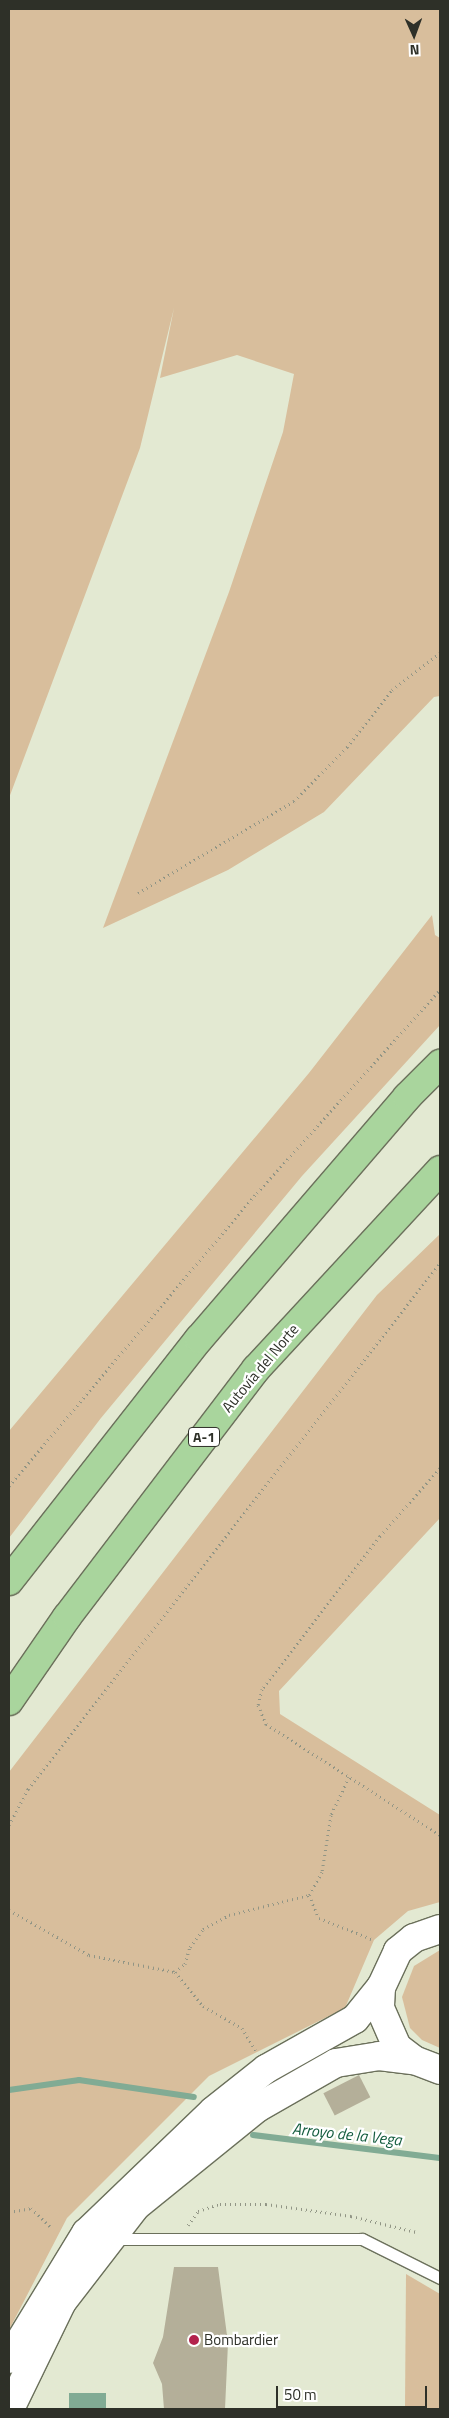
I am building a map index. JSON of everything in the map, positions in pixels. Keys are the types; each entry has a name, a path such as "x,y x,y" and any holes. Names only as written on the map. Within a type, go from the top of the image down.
{"highway":[{"path":"9,1581 199,1339 407,1096 440,1064"},
{"name":"Autovía del Norte","path":"9,1701 67,1616 256,1369 440,1170"}],"street":[{"path":"9,2359 86,2233 213,2111 266,2069 355,2019 381,1987 398,1951 414,1938 440,1929"},
{"path":"381,1987 386,2029 414,2060"},
{"path":"10,2409 62,2302 108,2239 136,2206 257,2108 336,2063 379,2056 414,2060 440,2070"}],"lane":[{"path":"108,2239 362,2239 440,2278"}],"path":[{"path":"138,893 294,801 347,747 392,690 440,653"},
{"path":"9,1486 257,1193 440,990"},
{"path":"9,1825 28,1789 440,1262"},
{"path":"440,1468 380,1536 262,1689 258,1705 266,1724 440,1836"},
{"path":"175,1972 185,1964 190,1947 203,1929 230,1915 309,1895 322,1872 331,1815 349,1777"},
{"path":"309,1895 319,1918 374,1940"},
{"path":"9,1910 89,1956 175,1972 204,2006 242,2028 266,2069"},
{"path":"187,2238 188,2221 198,2211 220,2204 266,2204 351,2216 416,2232"},
{"path":"9,2212 31,2208 52,2228"}],"shaded area":[{"path":"9,9 440,9 440,696 434,697 324,812 228,870 103,928 229,592 283,432 294,374 237,355 160,378 174,308 140,448 9,798"},
{"path":"432,915 435,935 440,938 440,1025 302,1176 101,1418 9,1538 9,1431 309,1073"},
{"path":"440,1234 440,1518 279,1691 280,1714 440,1815 440,1902 408,1911 374,1940 345,2008 209,2076 67,2218 9,2330 9,1772 377,1295"},
{"path":"440,1950 440,2048 422,2040 410,2028 402,1997 414,1966"},
{"path":"406,2274 440,2294 440,2409 405,2409"},
{"path":"69,2393 106,2393 106,2409 69,2409"}],"building":[{"path":"359,2075 370,2097 335,2115 323,2093"},
{"name":"Bombardier","path":"174,2267 218,2267 228,2343 225,2409 164,2409 162,2384 153,2363 163,2337"}],"waterway":[{"name":"Arroyo de la Vega","path":"9,2090 79,2080 194,2097"},
{"name":"Arroyo de la Vega","path":"253,2135 440,2158"}],"place":[{"name":"Bombardier","path":"194,2340"}]}
